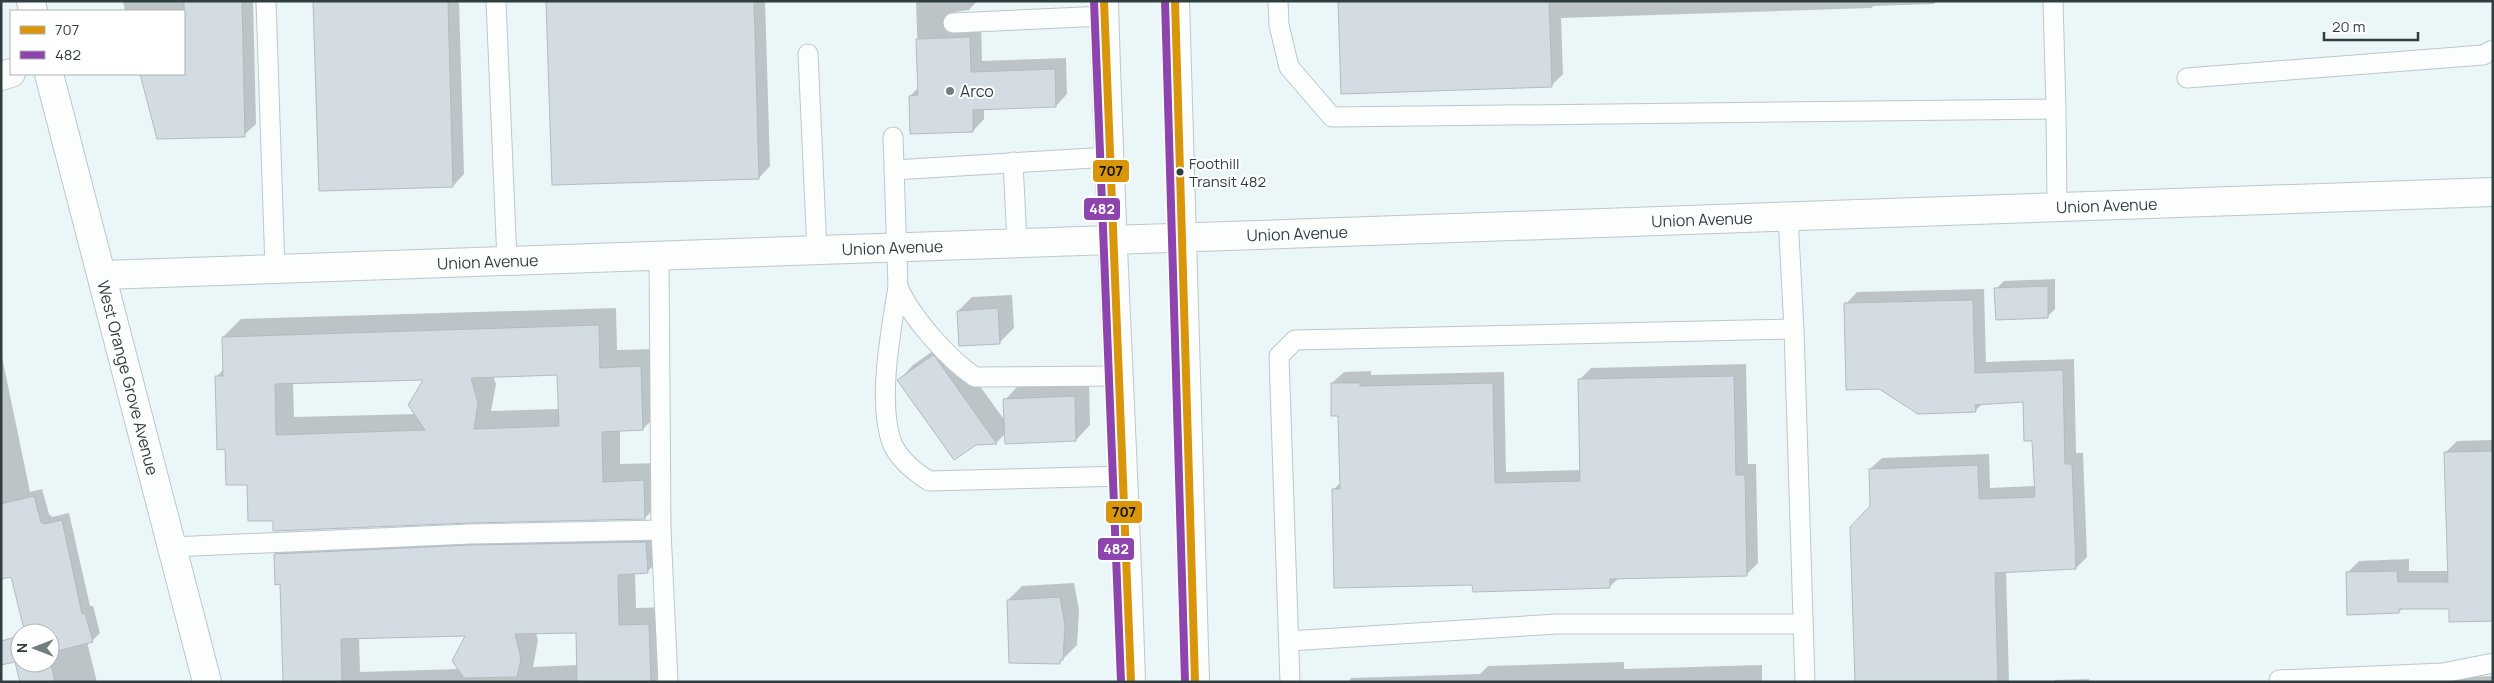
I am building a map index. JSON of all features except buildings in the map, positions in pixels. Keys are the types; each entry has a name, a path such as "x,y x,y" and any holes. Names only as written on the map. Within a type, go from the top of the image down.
{"street":[{"path":"1175,1 1196,682"},
{"path":"1104,9 1109,157 1125,476 1131,682"},
{"name":"West Orange Grove Avenue","path":"49,75 103,275 207,682"},
{"name":"Union Avenue","path":"103,275 1017,243 1113,242 2493,192"}],"lane":[{"path":"266,1 275,269"},
{"path":"496,1 508,261"},
{"path":"1278,1 1279,25 1290,67 1332,117 2056,109"},
{"path":"2053,1 2058,207"},
{"path":"954,23 1104,9"},
{"path":"2187,78 2483,55 2493,50"},
{"path":"808,54 817,250"},
{"path":"893,137 898,287 887,355 886,405 892,444 910,468 929,481 1125,476"},
{"path":"894,170 1109,157"},
{"path":"1013,162 1017,243"},
{"path":"1788,217 1794,329 1805,682"},
{"path":"659,256 661,530 668,682"},
{"path":"898,287 906,307 960,367 975,377 1119,376"},
{"path":"1290,682 1279,356 1295,340 1794,329"},
{"path":"172,547 470,534 661,530"},
{"path":"1289,641 1557,624 1803,624"},
{"path":"2279,680 2444,673 2493,664"}],"transit line":[{"name":"482","path":"1094,1 1121,682"},
{"name":"707","path":"1104,1 1131,682"},
{"name":"482","path":"1165,1 1185,682"},
{"name":"707","path":"1175,1 1195,682"}],"place":[{"name":"Arco","path":"950,91"},
{"name":"Foothill Transit 482","path":"1180,172"}]}
